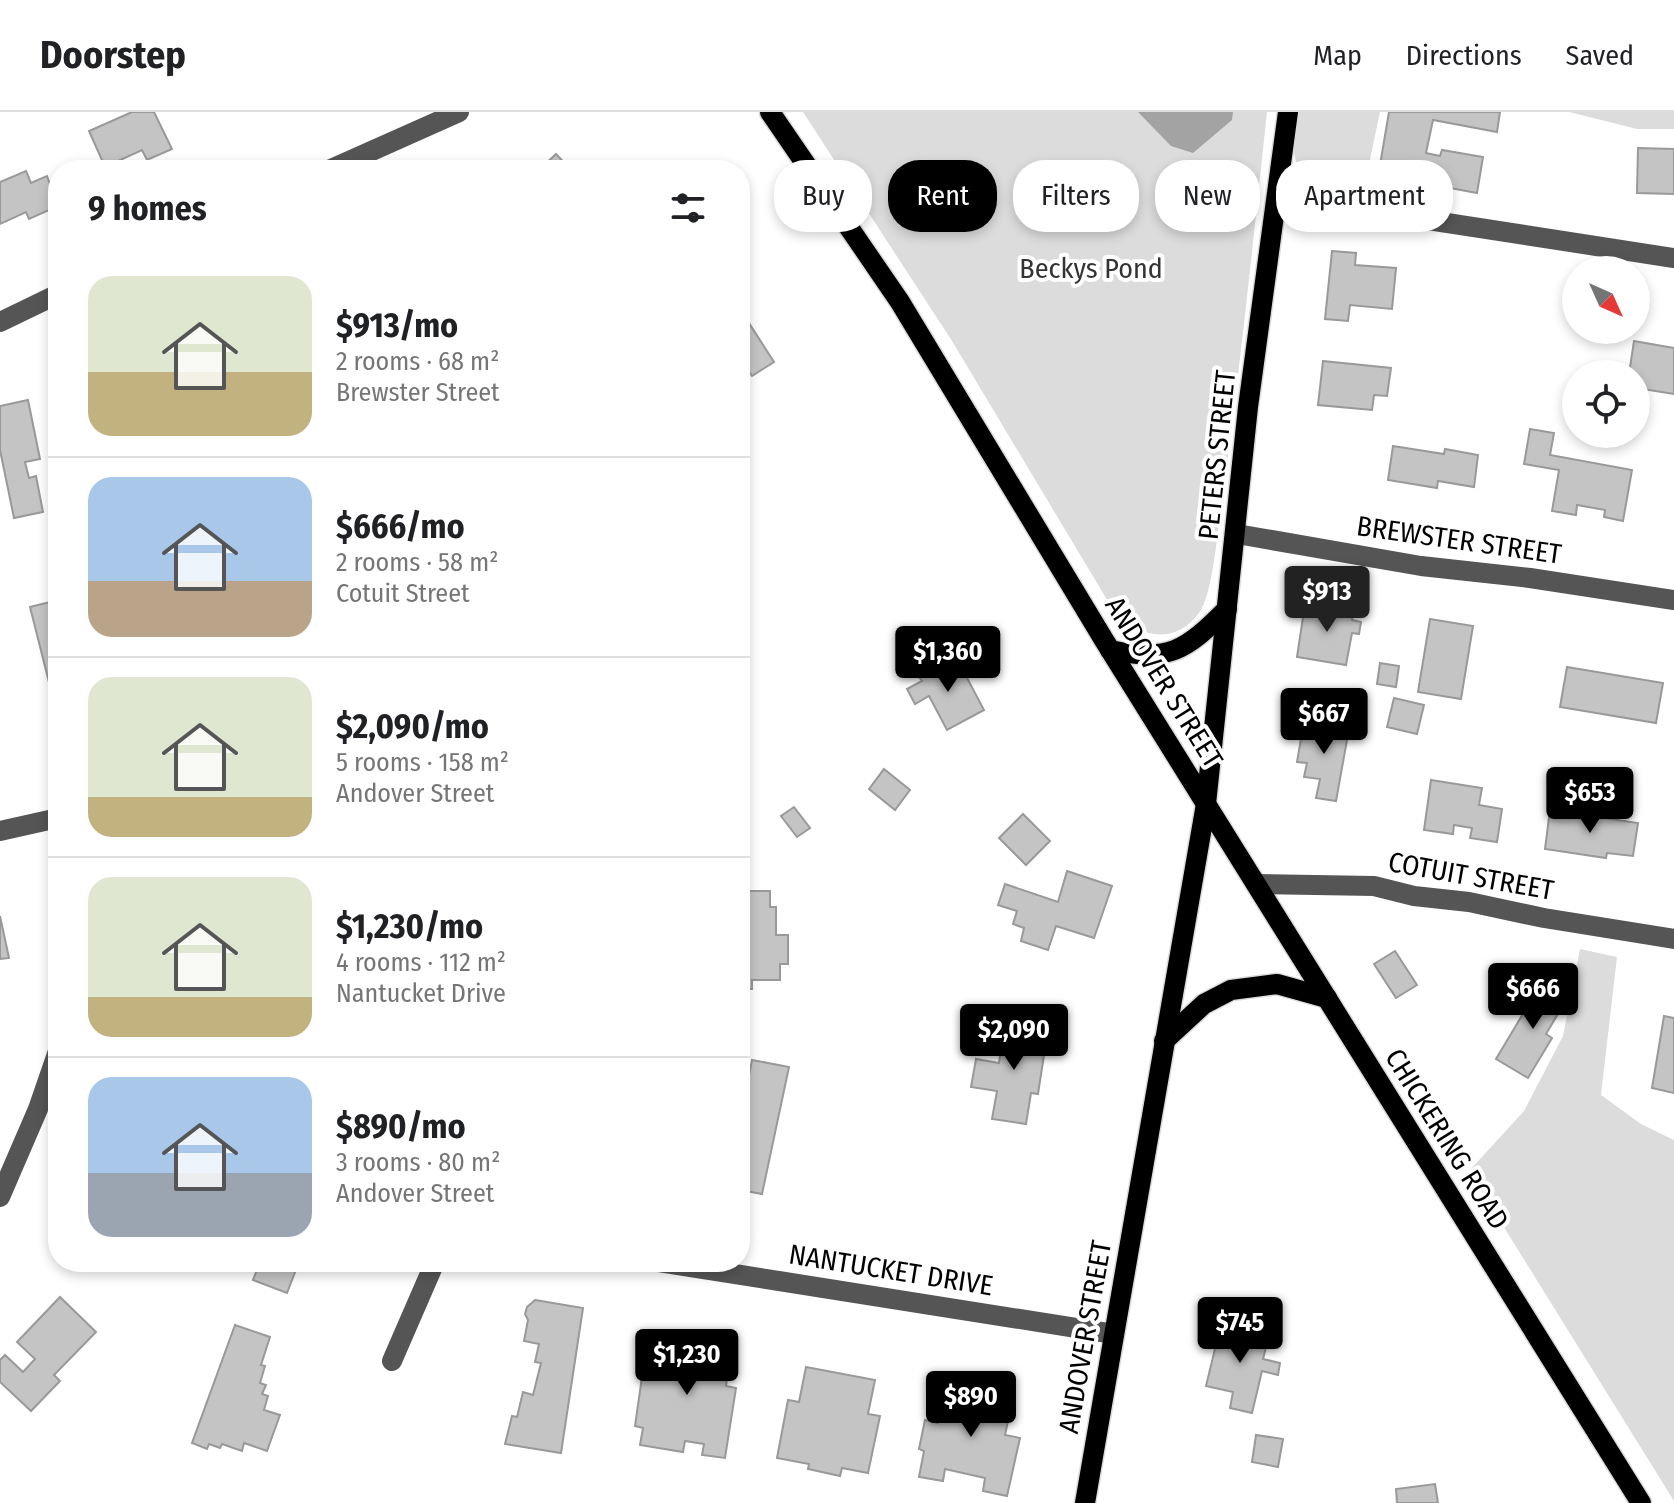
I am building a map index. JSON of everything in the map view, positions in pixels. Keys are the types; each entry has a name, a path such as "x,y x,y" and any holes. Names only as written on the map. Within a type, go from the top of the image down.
{"main road":[{"name":"ANDOVER STREET","path":"770,112 900,302 1206,804 1085,1503"},
{"name":"PETERS STREET","path":"1282,160 1288,112"},
{"name":"PETERS STREET","path":"1206,804 1237,534 1248,407 1276,211"},
{"path":"1110,650 1143,656 1176,651 1199,637 1227,609"},
{"name":"CHICKERING ROAD","path":"1206,804 1641,1503"},
{"path":"1164,1041 1204,1004 1231,990 1277,984 1327,998"}],"street":[{"path":"351,160 459,112"},
{"path":"1453,224 1674,258"},
{"path":"0,322 48,299"},
{"name":"BREWSTER STREET","path":"1237,534 1421,566 1530,578 1674,600"},
{"path":"0,831 48,820"},
{"name":"COTUIT STREET","path":"1256,884 1374,886 1414,896 1469,902 1544,918 1674,939"},
{"path":"0,1197 48,1080"},
{"path":"392,1361 431,1272"},
{"name":"NANTUCKET DRIVE","path":"722,1272 1114,1334"}],"green space":[{"name":"Beckys Pond","path":"803,112 1267,112 1260,175 1260,160 1155,160 1155,232 1254,232 1214,560 1204,604 1189,623 1168,634 1157,634 1136,628 1115,613 952,341 872,218 872,160 834,160"},
{"path":"1295,112 1380,112 1370,160 1296,160 1293,135"},
{"path":"1569,112 1674,112 1674,129 1637,129"},
{"path":"1580,949 1617,957 1601,1095 1641,1124 1674,1140 1674,1501 1469,1171 1524,1111 1563,1036"}],"shaded area":[{"path":"1138,112 1233,112 1232,120 1193,153 1171,146"}],"building":[{"path":"132,112 154,112 172,149 147,160 142,150 120,160 102,160 89,131"},
{"path":"1389,112 1500,112 1497,132 1433,120 1426,153 1440,156 1442,150 1483,157 1477,193 1453,189 1453,160 1381,160"},
{"path":"1638,148 1674,149 1674,194 1637,193"},
{"path":"26,171 31,183 47,176 48,210 29,219 26,212 0,224 0,182"},
{"path":"1332,251 1356,253 1355,265 1396,268 1392,309 1350,305 1348,321 1325,319"},
{"path":"750,325 774,362 752,376 750,373"},
{"path":"1634,344 1674,348 1674,394 1650,390 1650,360 1631,360"},
{"path":"1323,361 1391,368 1387,396 1374,395 1372,410 1318,405"},
{"path":"28,400 40,459 25,462 29,478 36,476 43,512 14,518 0,450 0,406"},
{"path":"1530,429 1554,433 1550,455 1632,470 1623,521 1604,517 1605,510 1577,505 1576,515 1552,511 1559,470 1524,464"},
{"path":"1393,446 1444,454 1445,449 1478,455 1474,487 1438,481 1437,488 1388,480"},
{"path":"48,602 48,678 30,607"},
{"path":"1305,604 1354,611 1352,620 1361,622 1359,634 1352,633 1346,665 1297,657"},
{"path":"1430,619 1473,626 1461,699 1418,692"},
{"path":"952,659 961,677 965,674 984,710 947,730 929,696 915,704 907,689 922,681 919,677"},
{"path":"1380,663 1399,666 1396,687 1377,684"},
{"path":"1567,667 1663,683 1656,723 1560,707"},
{"path":"1394,698 1424,705 1417,734 1387,727"},
{"path":"1304,721 1349,729 1336,801 1316,798 1320,779 1304,777 1307,763 1297,762"},
{"path":"884,769 910,790 895,810 869,789"},
{"path":"1431,780 1482,788 1479,805 1502,809 1497,842 1470,838 1472,828 1454,825 1453,834 1424,830"},
{"path":"794,807 810,828 797,837 781,816"},
{"path":"1550,810 1638,823 1633,856 1607,853 1606,858 1545,849"},
{"path":"1023,814 1050,841 1026,865 999,838"},
{"path":"1067,871 1112,886 1094,938 1056,926 1048,950 1021,941 1024,928 1013,924 1017,911 998,905 1005,884 1058,902"},
{"path":"750,891 770,891 770,907 776,907 776,935 788,935 788,964 780,964 780,980 752,980 752,989"},
{"path":"0,916 9,958 0,959"},
{"path":"1395,951 1417,985 1396,998 1374,964"},
{"path":"1542,982 1568,997 1546,1034 1552,1038 1528,1078 1496,1059"},
{"path":"1664,1016 1674,1018 1674,1093 1652,1088"},
{"path":"1005,1022 1048,1029 1038,1094 1031,1093 1026,1124 992,1119 997,1091 971,1087 976,1059 999,1063"},
{"path":"752,1060 789,1067 762,1194 750,1192"},
{"path":"256,1272 295,1272 287,1293 253,1280"},
{"path":"60,1297 96,1332 54,1375 60,1381 31,1411 0,1382 0,1360 5,1355 23,1372 35,1359 17,1342"},
{"path":"535,1300 583,1308 561,1453 505,1444 512,1416 517,1417 523,1392 533,1395 541,1363 535,1362 539,1344 524,1341 528,1320 525,1314 527,1307"},
{"path":"1221,1324 1269,1336 1263,1359 1280,1363 1278,1375 1262,1371 1252,1413 1230,1408 1233,1392 1206,1386"},
{"path":"235,1325 270,1337 261,1365 265,1366 260,1383 266,1385 262,1394 268,1396 264,1410 280,1415 267,1451 244,1443 242,1451 222,1444 220,1448 209,1444 207,1449 192,1443"},
{"path":"662,1335 732,1346 726,1386 736,1388 725,1458 702,1455 704,1444 685,1441 683,1452 640,1445 643,1428 635,1426 643,1370 656,1372"},
{"path":"806,1367 875,1380 868,1414 880,1416 868,1473 842,1468 840,1476 808,1469 809,1464 777,1458 788,1400 799,1402"},
{"path":"947,1384 1013,1398 1005,1435 1020,1438 1007,1496 983,1491 985,1478 945,1469 943,1481 919,1477 924,1451 919,1449 925,1420 938,1423"},
{"path":"1256,1435 1283,1439 1278,1467 1252,1462"},
{"path":"1435,1484 1438,1503 1397,1503 1396,1489"}]}
